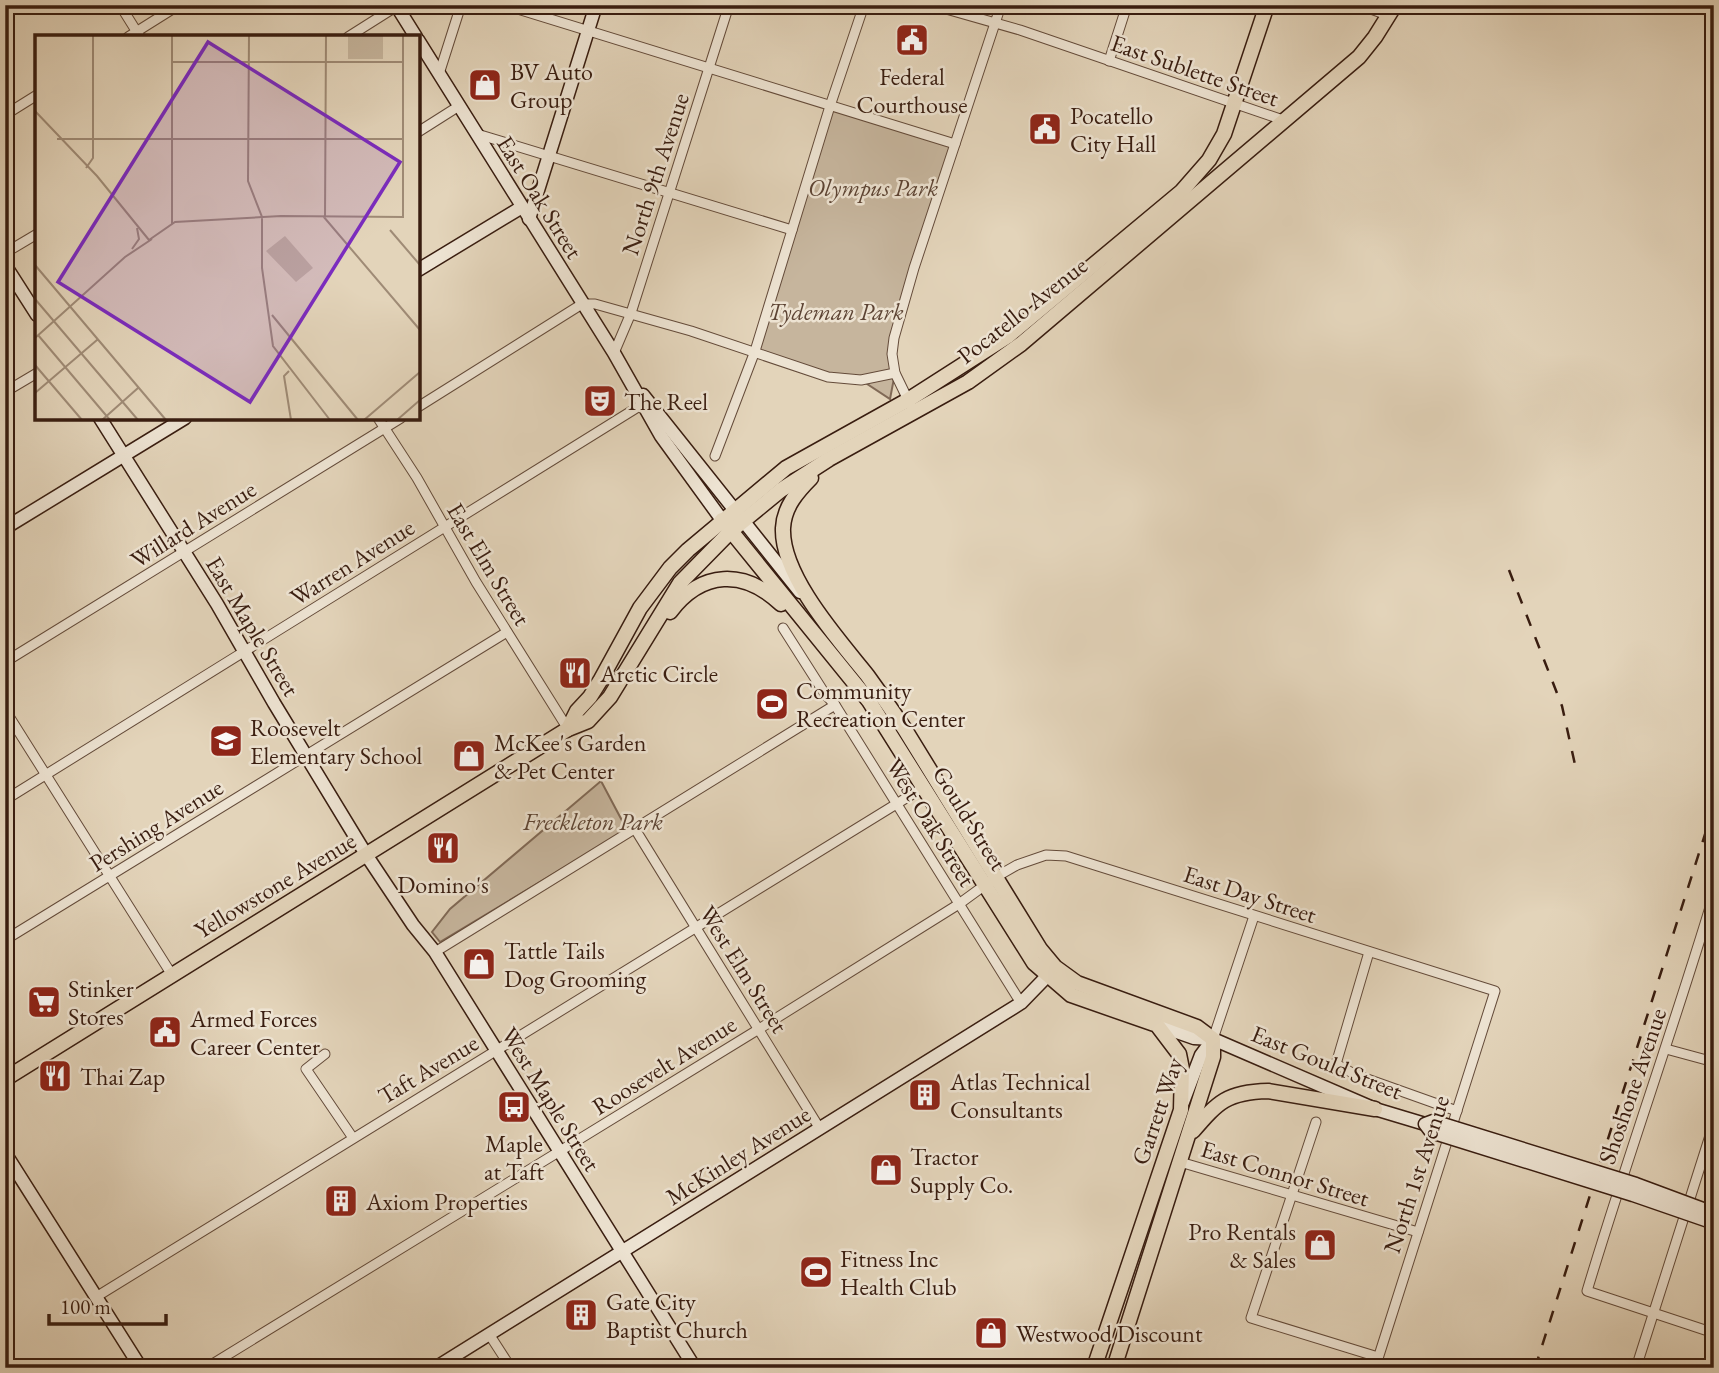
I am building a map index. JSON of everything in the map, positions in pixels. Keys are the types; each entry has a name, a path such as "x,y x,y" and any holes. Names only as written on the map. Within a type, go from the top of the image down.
{"main road":[{"name":"Pocatello Avenue","path":"733,521 911,406 1027,321 1181,192 1209,160 1224,134 1267,5"},
{"name":"Pocatello Avenue","path":"733,521 786,468 974,378 1013,350 1359,57 1392,10"},
{"path":"820,618 788,557 783,526 796,494 829,459"},
{"name":"Yellowstone Avenue","path":"5,1079 568,729 587,721 610,697 680,583 733,521"},
{"name":"Yellowstone Avenue","path":"568,729 577,711 600,681 653,588 679,559 733,521"},
{"name":"Gould Street","path":"733,521 869,701 924,787 1040,949 1051,972"},
{"path":"646,639 686,594 704,584 733,578 751,582 771,594 825,646"},
{"name":"Gould Street","path":"820,618 894,713 990,881"},
{"name":"East Gould Street","path":"1051,972 1070,995 1157,1025"},
{"name":"East Gould Street","path":"1051,972 1197,1027 1213,1040"},
{"path":"1157,1025 1179,1054 1182,1069 1181,1110"},
{"name":"Garrett Way","path":"1114,1368 1213,1057 1213,1040"},
{"path":"1187,1137 1212,1108 1238,1093 1268,1091 1375,1109"},
{"name":"Garrett Way","path":"1094,1368 1181,1110"}],"street":[{"path":"120,5 135,35 179,5"},
{"path":"439,74 461,5"},
{"path":"505,5 954,144"},
{"path":"529,219 596,5"},
{"name":"North 9th Avenue","path":"614,353 631,313 729,5"},
{"path":"715,456 755,351 864,5"},
{"name":"East Sublette Street","path":"932,5 1174,81 1286,121"},
{"path":"911,406 895,373 892,354 894,338 954,144 1001,5"},
{"path":"1110,61 1128,5"},
{"path":"1360,5 1392,10"},
{"path":"351,35 397,6"},
{"name":"East Oak Street","path":"397,6 415,35"},
{"name":"East Oak Street","path":"420,43 645,402 673,455 733,521"},
{"path":"5,115 35,96"},
{"path":"420,131 459,106"},
{"path":"477,134 792,230"},
{"path":"420,269 522,207"},
{"path":"5,253 35,234"},
{"path":"5,265 35,312"},
{"path":"420,406 582,304 595,304 631,313 755,351 828,377 861,380 895,373"},
{"path":"5,392 35,374"},
{"name":"Warren Avenue","path":"5,800 645,402"},
{"name":"East Maple Street","path":"101,420 367,856"},
{"path":"5,528 182,420"},
{"name":"East Elm Street","path":"379,420 568,729"},
{"name":"Willard Avenue","path":"5,663 398,420"},
{"name":"Gould Street","path":"733,521 820,618"},
{"name":"West Oak Street","path":"783,628 825,694 835,705 1021,1003"},
{"name":"Pershing Avenue","path":"5,940 507,632"},
{"path":"435,952 835,705"},
{"path":"5,710 172,975"},
{"name":"Taft Avenue","path":"96,1297 924,787"},
{"name":"West Elm Street","path":"635,829 820,1129"},
{"name":"East Day Street","path":"990,881 1017,865 1046,855 1066,856 1494,991"},
{"name":"West Maple Street","path":"367,856 413,925 435,952 695,1368"},
{"name":"Roosevelt Avenue","path":"206,1368 759,1029 959,904 990,881"},
{"name":"Shoshone Avenue","path":"1653,1312 1587,1291 1626,1163 1709,925 1714,894"},
{"path":"1213,1040 1254,916"},
{"path":"1369,953 1336,1064 1356,1076 1457,1111"},
{"name":"McKinley Avenue","path":"435,1368 1021,1003 1051,972"},
{"name":"North 1st Avenue","path":"1376,1368 1494,991"},
{"name":"East Gould Street","path":"1157,1025 1194,1038 1213,1040 1375,1109 1425,1124 1433,1121 1635,1189"},
{"name":"Garrett Way","path":"1181,1110 1201,1055 1213,1040"},
{"path":"1666,1049 1714,1062"},
{"path":"325,1054 306,1069 353,1138"},
{"path":"1316,1122 1251,1318 1378,1357"},
{"path":"1636,1368 1714,1123"},
{"path":"5,1153 141,1368"},
{"name":"East Connor Street","path":"1181,1162 1418,1232"},
{"path":"1635,1189 1714,1213"},
{"path":"1635,1189 1714,1223"},
{"path":"1653,1312 1714,1333"},
{"path":"489,1334 511,1368"}],"green space":[{"path":"830,106 955,144 894,338 895,373 890,399 861,380 846,380 755,351"},
{"name":"Freckleton Park","path":"601,781 627,830 440,942 432,932 450,909"}],"railway":[{"path":"1509,570 1562,706 1576,769"},
{"path":"1535,1368 1714,806"}],"place":[{"name":"Federal Courthouse","path":"912,40"},
{"name":"BV Auto Group","path":"485,85"},
{"name":"Pocatello City Hall","path":"1045,129"},
{"name":"The Reel","path":"600,401"},
{"name":"Arctic Circle","path":"575,673"},
{"name":"Community Recreation Center","path":"772,704"},
{"name":"Roosevelt Elementary School","path":"226,741"},
{"name":"McKee's Garden & Pet Center","path":"469,756"},
{"name":"Domino's","path":"443,848"},
{"name":"Tattle Tails Dog Grooming","path":"479,964"},
{"name":"Stinker Stores","path":"44,1002"},
{"name":"Armed Forces Career Center","path":"165,1032"},
{"name":"Thai Zap","path":"55,1076"},
{"name":"Atlas Technical Consultants","path":"925,1095"},
{"name":"Maple at Taft","path":"514,1107"},
{"name":"Tractor Supply Co.","path":"886,1170"},
{"name":"Axiom Properties","path":"341,1201"},
{"name":"Pro Rentals & Sales","path":"1320,1245"},
{"name":"Fitness Inc Health Club","path":"816,1272"},
{"name":"Gate City Baptist Church","path":"581,1315"},
{"name":"Westwood Discount","path":"991,1333"}],"park label":[{"name":"Olympus Park","path":"873,187"},
{"name":"Tydeman Park","path":"836,311"}]}
